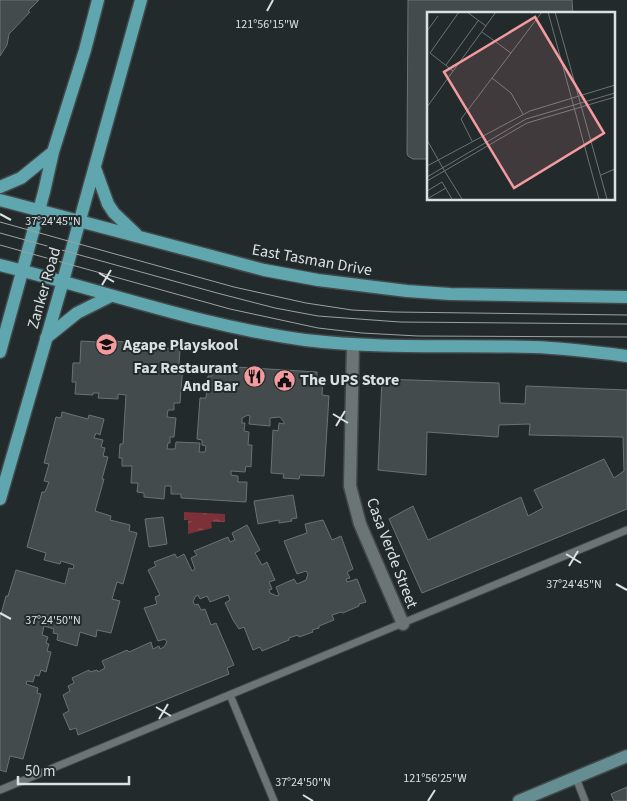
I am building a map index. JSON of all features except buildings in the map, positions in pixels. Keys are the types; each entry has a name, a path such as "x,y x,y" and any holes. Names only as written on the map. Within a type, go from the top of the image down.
{"main road":[{"name":"Zanker Road","path":"0,352 53,152 85,50 98,0"},
{"name":"Zanker Road","path":"0,498 80,221 141,0"},
{"path":"0,186 21,178 53,152"},
{"path":"94,168 103,193 114,213 138,236"},
{"name":"East Tasman Drive","path":"0,200 264,270 360,286 450,294 627,297"},
{"path":"0,264 111,296 267,334 306,340 353,344 534,347 627,356"},
{"path":"46,338 77,313 111,296"},
{"path":"0,320 6,332"},
{"path":"519,801 627,756"}],"street":[{"name":"Casa Verde Street","path":"353,344 350,486 360,524 403,624"}],"lane":[{"path":"0,790 627,530"},
{"path":"230,695 274,801"},
{"path":"576,778 585,801"}],"water":[{"path":"184,512 225,514 225,522 211,522 212,528 188,534 188,520 184,520"}],"tram line":[{"path":"0,222 234,287 306,303 352,310 627,315"},
{"path":"0,233 217,293 275,308 318,316 400,322 627,324"},
{"path":"0,245 230,309 318,328 418,336 627,337"}],"place":[{"name":"Agape Playskool","path":"107,345"},
{"name":"Faz Restaurant And Bar","path":"254,377"},
{"name":"The UPS Store","path":"284,380"}]}
